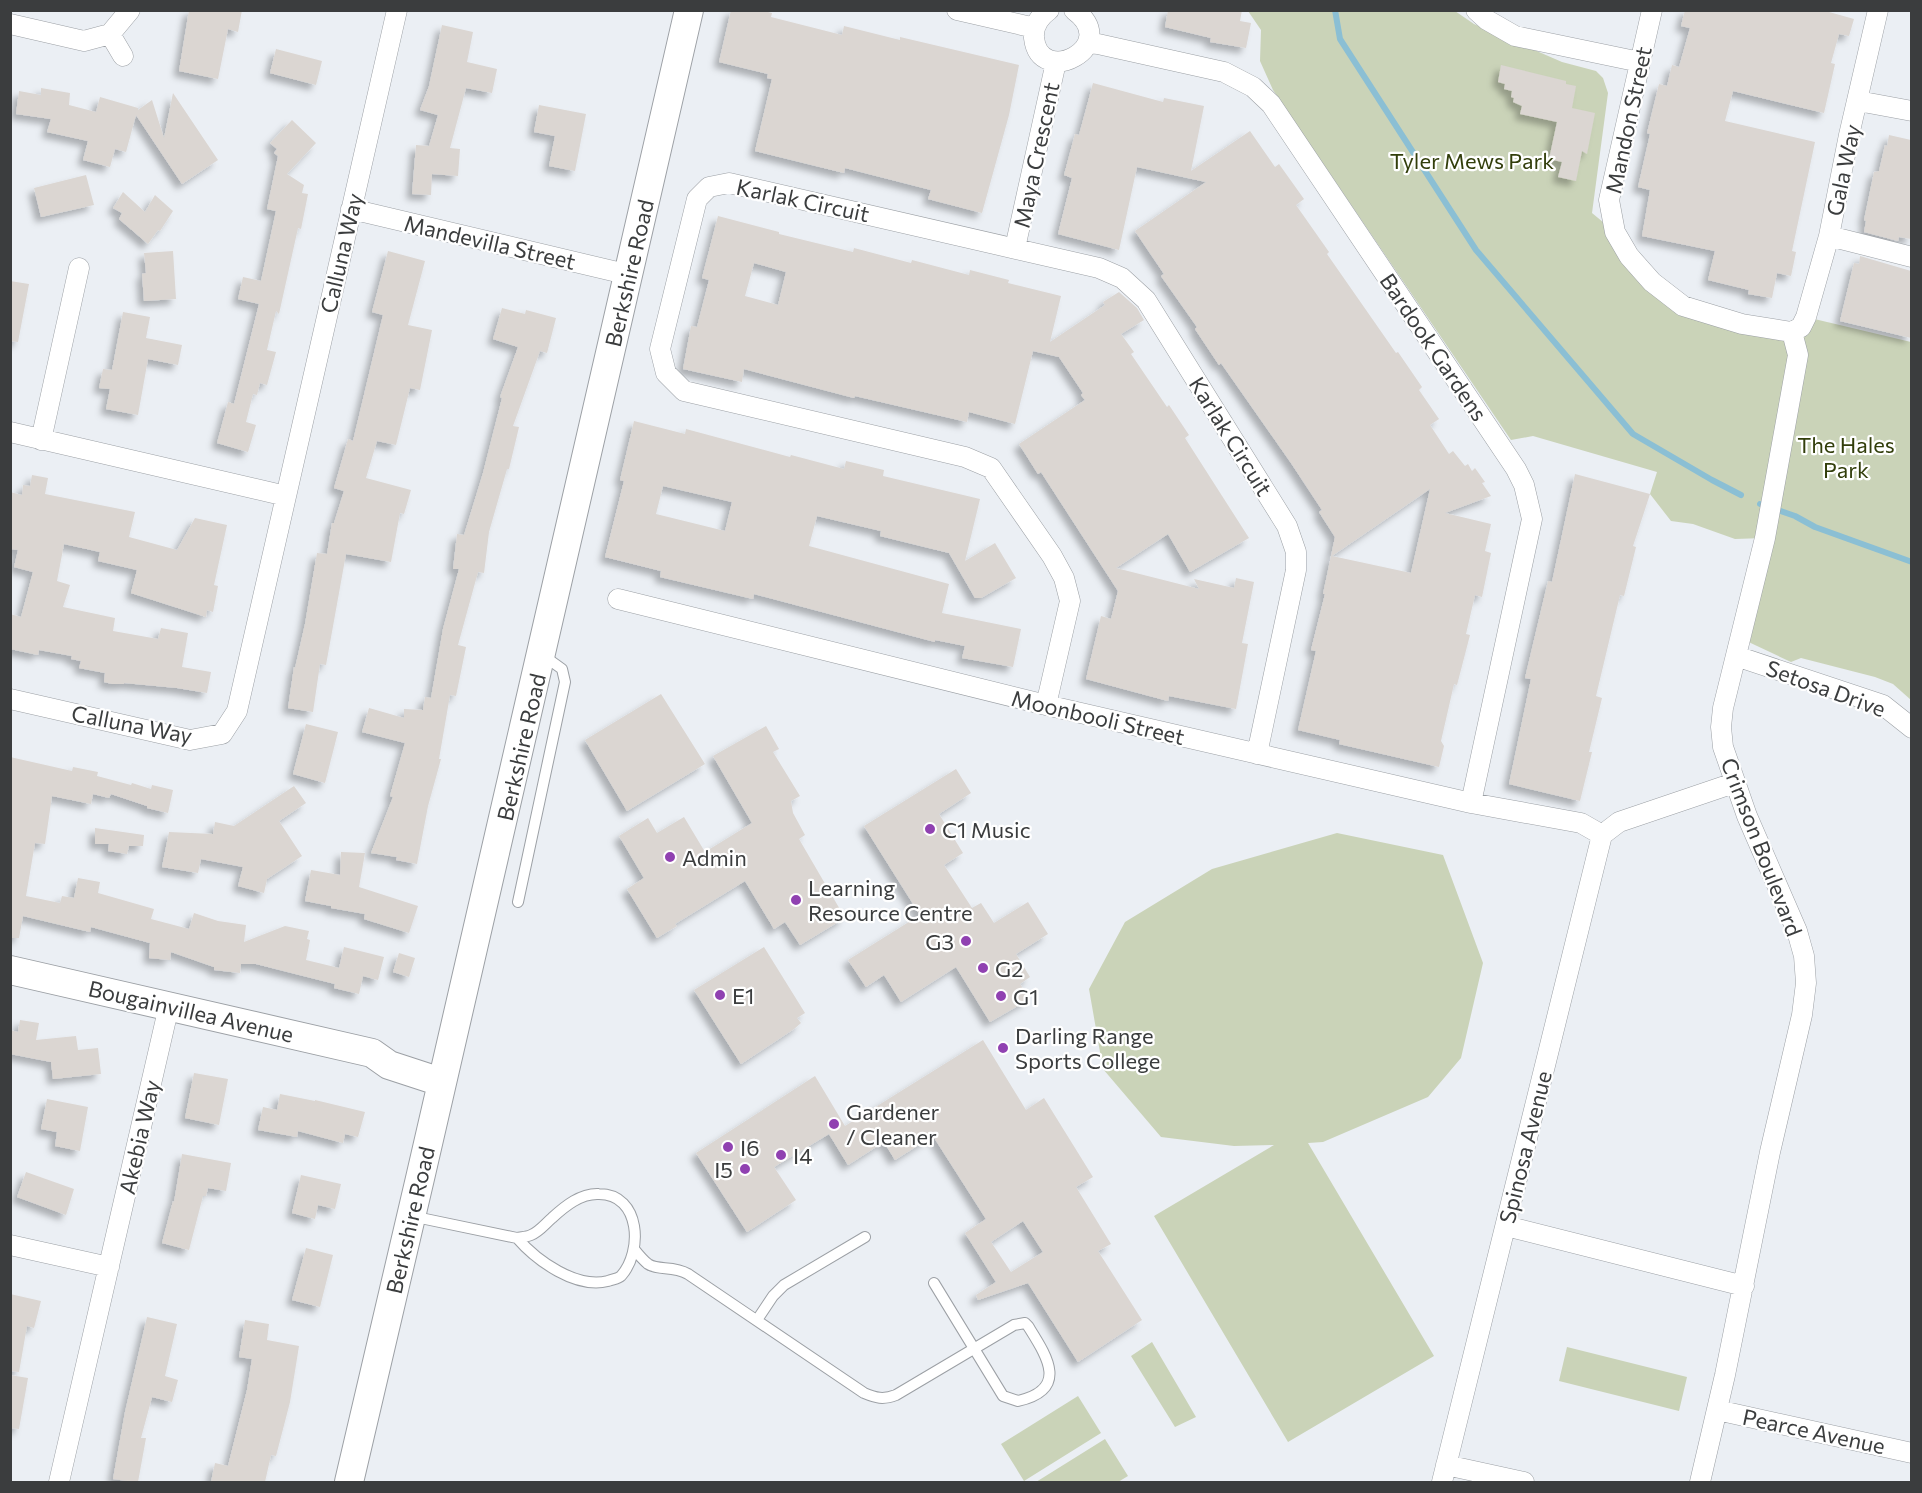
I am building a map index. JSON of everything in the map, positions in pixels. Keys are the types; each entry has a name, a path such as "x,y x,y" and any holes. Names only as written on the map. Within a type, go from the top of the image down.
{"main road":[{"name":"Berkshire Road","path":"349,1482 420,1214 444,1071 489,912 542,654 689,10"},
{"name":"Bougainvillea Avenue","path":"10,970 372,1053 389,1065 444,1071"}],"street":[{"path":"10,24 84,41 110,34 130,10"},
{"name":"Calluna Way","path":"10,699 190,740 222,734 237,711 397,10"},
{"path":"957,10 1035,28"},
{"path":"1049,10 1038,20 1034,37 1041,53 1056,62 1064,62 1079,56 1088,43 1087,25 1074,10"},
{"path":"1476,10 1487,20 1515,36 1640,62"},
{"name":"Mandon Street","path":"1652,10 1609,200 1615,232 1629,256 1652,282 1683,306 1742,324 1797,329"},
{"name":"Gala Way","path":"1797,329 1806,317 1829,236 1849,135 1878,10"},
{"path":"110,34 123,56"},
{"name":"Bardook Gardens","path":"1088,43 1224,72 1253,87 1271,104 1516,469 1524,485 1532,519 1471,803"},
{"name":"Maya Crescent","path":"1015,248 1056,62"},
{"path":"1858,101 1911,111"},
{"name":"Karlak Circuit","path":"1046,705 1070,601 1064,578 1052,556 991,468 965,457 684,391 666,373 660,349 697,199 709,187 729,183 1015,248 1113,273 1122,278 1146,300 1287,526 1296,552 1296,570 1257,754"},
{"name":"Mandevilla Street","path":"351,209 630,275"},
{"path":"1829,236 1911,257"},
{"path":"41,440 79,268"},
{"name":"Crimson Boulevard","path":"1718,1410 1770,1152 1802,1015 1806,984 1804,956 1788,907 1734,783 1723,747 1721,727 1723,708 1765,538 1798,355 1797,329"},
{"path":"10,432 286,496"},
{"name":"Moonbooli Street","path":"618,599 1046,705 1471,803 1581,823 1602,835"},
{"name":"Setosa Drive","path":"1736,656 1883,705 1911,728"},
{"path":"1602,835 1619,822 1734,783"},
{"name":"Spinosa Avenue","path":"1444,1474 1602,835"},
{"name":"Akebia Way","path":"59,1482 169,1006"},
{"path":"1506,1226 1744,1287"},
{"path":"10,1245 109,1268"},
{"path":"1700,1482 1718,1410"},
{"name":"Pearce Avenue","path":"1718,1410 1911,1453"},
{"path":"1444,1474 1524,1482"}],"lane":[{"path":"518,902 565,682 562,669 542,654"},
{"path":"420,1214 517,1238 540,1230 578,1198 599,1194 607,1195 619,1200 629,1210 633,1220 634,1249 632,1260 619,1278 604,1282 586,1281 572,1277 547,1263 529,1251 517,1238"},
{"path":"757,1320 773,1296 784,1285 865,1237"},
{"path":"634,1249 648,1264 679,1269 864,1393 876,1398 886,1399 896,1395 974,1348 1014,1325 1025,1323 1047,1356 1050,1376 1046,1385 1032,1396 1018,1401 1003,1396 974,1348 934,1283"}],"green space":[{"name":"Tyler Mews Park","path":"1248,11 1455,11 1474,24 1562,62 1596,71 1603,78 1608,93 1592,213 1615,232 1683,306 1773,329 1806,317 1911,342 1911,700 1893,684 1875,677 1801,658 1791,662 1740,638 1764,538 1735,539 1693,524 1671,521 1650,494 1657,472 1533,436 1511,440 1273,90 1260,61 1261,30"},
{"path":"1337,833 1443,855 1483,963 1461,1058 1428,1097 1323,1142 1308,1143 1434,1356 1288,1442 1154,1216 1274,1145 1234,1146 1161,1137 1103,1069 1089,989 1125,922 1212,869"},
{"path":"1152,1342 1196,1417 1175,1427 1131,1356"},
{"path":"1567,1347 1687,1377 1679,1411 1559,1381"},
{"path":"1078,1396 1101,1433 1024,1481 1001,1444"},
{"path":"1105,1439 1128,1476 1118,1482 1036,1482"}],"building":[{"path":"189,10 242,10 238,32 228,29 218,79 179,71"},
{"path":"731,10 760,10 772,13 771,17 842,35 844,26 1019,65 1009,115 982,213 928,199 931,190 845,168 844,173 755,151 772,79 767,78 768,74 719,62"},
{"path":"1168,10 1242,10 1240,21 1251,23 1246,48 1210,42 1211,38 1165,27"},
{"path":"1685,10 1822,10 1854,19 1849,36 1839,34 1831,63 1835,64 1824,113 1733,91 1725,121 1815,142 1792,251 1796,252 1791,276 1777,273 1772,298 1748,294 1749,290 1708,280 1715,251 1642,236 1650,190 1638,187 1650,134 1647,133 1659,84 1667,86 1672,65 1679,67 1690,28 1681,26"},
{"path":"442,25 473,32 467,62 497,69 492,93 466,88 450,148 460,149 458,176 432,174 431,195 412,194 416,145 429,146 438,115 420,110 429,86"},
{"path":"276,49 322,61 316,85 270,73"},
{"path":"1501,65 1566,81 1566,84 1576,86 1572,108 1595,113 1587,154 1582,151 1576,181 1558,177 1562,162 1549,159 1557,122 1520,114 1522,106 1513,102 1512,91 1504,89 1505,84 1498,82"},
{"path":"1093,83 1163,102 1164,98 1204,106 1191,171 1250,131 1275,167 1279,164 1304,199 1296,205 1329,252 1327,254 1422,387 1419,390 1439,419 1430,425 1449,454 1453,451 1465,466 1468,464 1472,471 1475,468 1485,482 1482,483 1491,496 1445,513 1491,524 1485,551 1491,553 1482,597 1475,595 1466,634 1470,635 1457,685 1454,684 1441,741 1444,746 1439,767 1339,744 1340,740 1298,730 1316,651 1311,650 1325,594 1323,594 1335,537 1319,512 1322,510 1221,363 1219,365 1195,329 1197,327 1161,276 1164,274 1135,231 1206,182 1137,167 1119,250 1058,234 1072,178 1064,175 1075,134 1079,135","holes":["1430,489 1411,573 1332,556"]},
{"path":"41,88 70,93 69,105 96,112 100,97 138,108 138,110 152,100 164,138 173,93 218,160 182,184 136,115 126,152 115,149 110,167 83,160 88,141 47,132 51,119 16,114 19,91 41,95"},
{"path":"539,105 586,114 575,171 549,166 555,136 534,132"},
{"path":"292,120 316,143 287,174 304,185 302,193 308,194 279,314 276,311 267,350 276,352 267,385 260,383 257,395 253,394 246,422 256,425 248,452 217,443 228,402 234,404 259,304 238,299 243,277 261,281 276,211 267,209 278,156 274,153 277,149 270,143"},
{"path":"1889,135 1911,140 1911,239 1899,237 1898,241 1864,232 1866,221 1864,220 1874,172 1879,171"},
{"path":"86,175 94,205 41,217 34,188"},
{"path":"123,192 145,212 155,195 173,211 148,244 119,219 122,213 113,208"},
{"path":"718,216 853,252 854,248 969,275 970,270 1009,280 1008,283 1061,296 1050,342 1105,305 1103,302 1119,292 1137,308 1144,320 1121,334 1134,352 1131,354 1189,435 1185,438 1249,538 1190,572 1168,534 1116,568 1199,589 1194,579 1234,588 1236,578 1254,582 1242,643 1248,644 1236,709 1169,696 1168,701 1086,679 1101,616 1111,619 1118,591 1041,472 1038,474 1019,444 1085,400 1081,395 1083,393 1059,357 1033,351 1015,424 969,412 967,422 855,396 854,398 744,369 742,382 683,369 691,326 697,327 709,280 702,278","holes":["754,263 786,272 778,305 745,296"]},
{"path":"173,251 176,299 144,301 142,274 146,273 144,253"},
{"path":"388,251 425,261 408,325 432,330 420,390 410,388 396,445 377,441 366,478 411,490 404,514 400,513 391,562 346,554 326,665 320,664 313,712 288,708 317,553 327,554 332,523 334,523 344,491 334,488 348,439 353,441 383,315 372,312"},
{"path":"1860,256 1911,271 1911,338 1840,321 1854,263 1859,264"},
{"path":"10,281 29,284 18,342 10,341"},
{"path":"502,308 525,314 526,310 556,318 547,353 540,351 513,426 519,427 509,469 507,469 489,532 484,573 478,572 458,645 466,647 456,696 450,695 439,759 441,759 428,806 417,864 396,860 397,857 371,853 393,797 390,796 405,743 362,732 369,708 404,718 404,709 423,710 425,697 431,698 443,629 459,569 453,569 457,534 464,535 483,473 502,398 500,397 518,347 493,339"},
{"path":"123,312 150,317 146,338 182,345 178,365 148,359 138,415 106,409 110,389 99,388 103,369 112,370"},
{"path":"634,421 685,434 686,429 844,469 846,461 884,470 883,476 980,499 965,561 995,543 1016,578 981,598 975,598 949,553 880,536 881,531 817,516 809,546 949,584 942,613 1021,629 1013,667 962,658 965,646 935,640 935,642 754,594 753,599 660,577 661,571 605,557 624,481 620,480","holes":["663,486 732,502 725,531 656,514"]},
{"path":"1575,474 1650,494 1633,546 1636,547 1624,596 1620,595 1596,696 1602,698 1580,801 1509,784 1531,679 1525,678 1548,581 1552,582"},
{"path":"32,475 48,478 45,494 135,512 129,537 177,550 195,518 227,525 214,585 218,586 213,612 207,610 206,617 131,593 137,570 98,561 100,552 64,544 57,581 70,585 63,607 115,618 113,631 158,639 161,628 188,633 182,667 211,672 207,693 177,688 112,684 104,682 105,673 79,668 81,661 71,659 72,656 39,650 38,655 10,649 10,614 21,617 33,572 14,567 18,550 10,549 10,492 22,495 23,485 30,486"},
{"path":"661,694 705,764 627,811 585,740"},
{"path":"306,724 338,732 325,783 293,774"},
{"path":"766,726 779,749 773,752 800,796 791,801 793,813 805,835 799,839 845,918 800,945 785,922 774,929 745,881 675,924 677,926 657,938 627,889 644,878 619,836 648,818 657,833 684,817 705,852 752,823 713,756"},
{"path":"10,757 72,771 73,767 98,772 97,776 131,785 132,783 151,789 152,785 173,790 168,813 147,808 147,806 111,794 109,798 93,794 91,804 52,796 45,844 35,843 26,896 60,903 62,896 74,898 78,878 100,882 98,893 154,909 151,919 189,929 194,913 218,921 246,925 244,942 285,926 309,931 307,939 310,940 306,960 339,968 344,947 384,957 378,980 363,976 359,994 334,988 335,984 256,964 241,964 240,973 214,970 214,967 171,952 170,960 149,958 150,943 91,927 90,932 23,916 19,938 10,938"},
{"path":"956,769 971,793 939,814 963,853 944,865 972,908 981,903 994,923 1028,902 1048,934 1016,954 1030,977 1020,984 1030,999 990,1022 956,967 901,1002 884,975 866,987 848,960 920,915 864,826"},
{"path":"294,786 306,803 279,821 302,856 267,879 264,893 238,886 243,867 201,859 198,873 162,867 169,832 213,834 215,822 234,826"},
{"path":"95,828 144,835 143,846 129,846 127,854 108,851 109,844 95,844"},
{"path":"341,852 365,853 359,887 418,906 409,933 364,919 365,914 305,901 311,870 340,875"},
{"path":"764,947 805,1013 797,1018 801,1023 794,1029 741,1064 694,990"},
{"path":"399,953 415,958 409,977 393,972"},
{"path":"20,1020 39,1023 36,1040 76,1036 78,1050 98,1048 101,1074 53,1079 51,1062 10,1054 10,1030 18,1032"},
{"path":"983,1040 1026,1110 1044,1098 1093,1177 1076,1187 1111,1244 1098,1251 1142,1320 1078,1362 1028,1283 978,1300 976,1295 996,1282 965,1233 986,1219 933,1136 895,1160 884,1142 848,1165 829,1134 774,1167 796,1200 747,1232 696,1153 815,1076 845,1126","holes":["1023,1221 1043,1252 1011,1272 991,1242"]},
{"path":"194,1073 228,1079 219,1125 185,1118"},
{"path":"280,1094 365,1112 358,1137 345,1134 343,1143 298,1131 297,1137 258,1130 263,1107 277,1110"},
{"path":"47,1099 88,1107 80,1151 55,1146 57,1132 41,1129"},
{"path":"182,1154 231,1163 226,1191 208,1188 206,1196 203,1196 189,1250 162,1243 174,1202"},
{"path":"26,1172 74,1189 66,1215 17,1197"},
{"path":"301,1175 341,1184 335,1209 318,1205 315,1219 292,1213"},
{"path":"306,1248 333,1255 320,1307 292,1300"},
{"path":"10,1294 41,1301 34,1328 27,1326 19,1372 10,1371"},
{"path":"147,1317 177,1324 165,1376 178,1380 172,1402 152,1397 141,1438 146,1438 138,1482 113,1479 125,1412"},
{"path":"245,1320 269,1324 267,1340 299,1346 290,1402 276,1456 271,1455 265,1482 211,1482 215,1463 228,1466 247,1390 252,1359 239,1357"},
{"path":"10,1375 28,1378 19,1429 10,1428"}],"waterway":[{"path":"1335,10 1340,39 1476,250 1633,434 1741,495"},
{"path":"1760,504 1795,516 1815,527 1912,562"}],"place":[{"name":"C1 Music","path":"930,829"},
{"name":"Admin","path":"670,857"},
{"name":"Learning Resource Centre","path":"796,900"},
{"name":"G3","path":"966,941"},
{"name":"G2","path":"983,968"},
{"name":"E1","path":"720,995"},
{"name":"G1","path":"1001,996"},
{"name":"Darling Range Sports College","path":"1003,1048"},
{"name":"Gardener / Cleaner","path":"834,1124"},
{"name":"I6","path":"728,1147"},
{"name":"I4","path":"781,1155"},
{"name":"I5","path":"745,1169"}],"park label":[{"name":"The Hales Park","path":"1846,456"}]}
